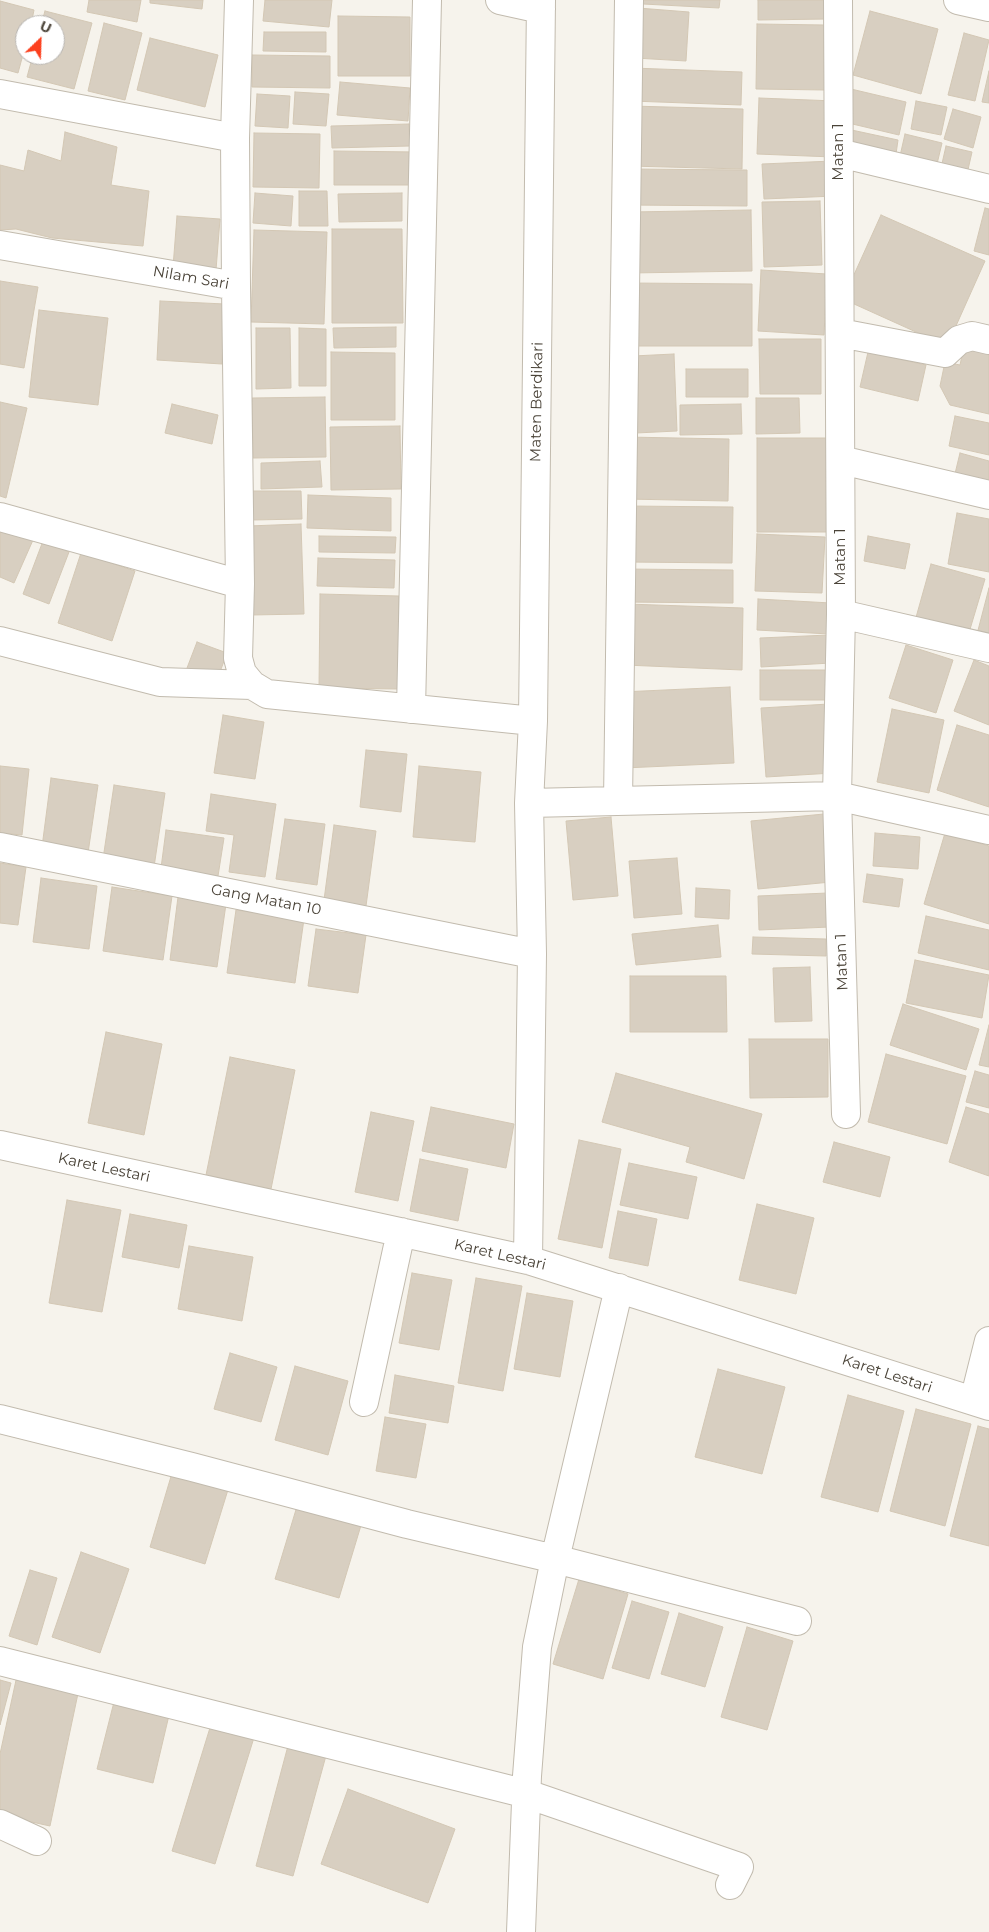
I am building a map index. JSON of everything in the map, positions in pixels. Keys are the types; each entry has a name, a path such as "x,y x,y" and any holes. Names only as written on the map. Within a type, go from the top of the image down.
{"street":[{"name":"Nilam Sari","path":"0,244 236,286 235,138 239,0"},
{"path":"411,709 427,0"},
{"path":"500,0 541,4"},
{"path":"618,801 629,0"},
{"name":"Matan 1","path":"838,0 841,614 837,796 846,1114"},
{"path":"958,0 989,7"},
{"name":"Maten Berdikari","path":"528,1260 532,954 529,803 533,721 541,4"},
{"path":"0,94 235,138"},
{"path":"839,153 989,189"},
{"path":"236,286 240,584 238,658 242,673 252,685 267,694 533,721"},
{"path":"840,333 945,353 959,340 972,336 989,340"},
{"path":"841,460 989,495"},
{"path":"0,517 240,584"},
{"path":"841,614 989,648"},
{"path":"0,641 160,682 252,685"},
{"path":"529,803 837,796 989,830"},
{"name":"Gang Matan 10","path":"0,847 532,954"},
{"name":"Karet Lestari","path":"0,1145 528,1260 982,1404"},
{"path":"364,1402 401,1232"},
{"path":"521,1932 527,1794 537,1648 555,1559 619,1288"},
{"path":"982,1404 989,1341"},
{"path":"0,1419 192,1466 407,1524 555,1559 796,1621"},
{"path":"0,1661 527,1794 739,1867 730,1885"},
{"path":"0,1824 37,1841"}],"building":[{"path":"89,0 141,0 137,22 87,12"},
{"path":"150,0 203,0 202,9 150,3"},
{"path":"265,0 332,0 329,27 263,21"},
{"path":"643,0 720,0 719,8 643,4"},
{"path":"758,0 827,0 828,19 758,20"},
{"path":"0,1 34,10 33,15 15,15 15,65 20,65 18,73 0,68"},
{"path":"638,8 689,12 686,61 635,58"},
{"path":"45,11 61,15 44,15"},
{"path":"870,11 938,29 921,94 853,75"},
{"path":"65,16 92,23 74,89 27,77 30,65 65,65"},
{"path":"338,16 410,17 410,76 338,76"},
{"path":"104,23 142,33 125,100 88,91"},
{"path":"757,24 825,25 825,90 756,89"},
{"path":"264,32 326,32 326,52 263,51"},
{"path":"964,33 989,40 975,101 948,95"},
{"path":"150,38 218,55 205,107 137,90"},
{"path":"252,55 330,56 330,88 252,87"},
{"path":"632,68 742,72 741,105 631,101"},
{"path":"989,71 989,103 982,102"},
{"path":"340,82 410,88 408,121 337,115"},
{"path":"851,89 906,102 899,135 844,122"},
{"path":"295,92 329,94 326,126 293,124"},
{"path":"257,94 290,96 288,128 255,126"},
{"path":"759,98 835,101 833,157 757,154"},
{"path":"916,101 947,107 941,135 911,129"},
{"path":"630,106 743,109 742,169 629,166"},
{"path":"953,109 981,117 973,148 944,139"},
{"path":"409,124 410,146 332,148 331,126"},
{"path":"847,129 898,140 896,154 844,142"},
{"path":"65,132 117,147 111,185 149,191 143,246 52,238 16,229 0,230 0,165 24,171 28,150 61,161"},
{"path":"254,133 320,134 319,188 253,187"},
{"path":"905,134 942,143 937,164 900,156"},
{"path":"946,146 972,152 967,174 941,168"},
{"path":"334,151 417,152 417,185 334,185"},
{"path":"833,161 835,196 764,199 762,164"},
{"path":"628,169 747,170 747,206 628,205"},
{"path":"299,191 327,191 328,226 299,226"},
{"path":"255,193 293,196 291,226 253,223"},
{"path":"402,193 402,221 339,222 338,194"},
{"path":"820,201 822,265 764,267 762,202"},
{"path":"985,208 989,209 989,255 974,251"},
{"path":"751,210 752,271 631,273 630,212"},
{"path":"881,215 985,261 947,346 843,299"},
{"path":"177,216 220,219 216,270 173,267"},
{"path":"332,229 402,229 403,323 332,323"},
{"path":"254,230 327,232 324,324 251,322"},
{"path":"761,270 827,274 824,335 758,331"},
{"path":"0,281 38,287 24,368 0,364"},
{"path":"629,283 752,284 752,346 629,346"},
{"path":"160,301 225,304 222,364 157,360"},
{"path":"39,310 108,318 98,405 29,397"},
{"path":"396,327 396,347 334,348 333,328"},
{"path":"256,328 290,328 291,388 256,389"},
{"path":"299,328 326,329 326,386 299,386"},
{"path":"759,339 821,339 821,394 760,394"},
{"path":"964,346 989,346 989,414 950,405 940,386 945,362 960,365"},
{"path":"331,352 395,353 395,420 331,420"},
{"path":"868,352 926,365 918,401 860,387"},
{"path":"674,354 677,431 636,433 633,356"},
{"path":"686,369 748,369 748,397 686,397"},
{"path":"325,397 326,457 253,458 252,398"},
{"path":"756,398 799,398 800,433 756,434"},
{"path":"0,402 27,408 6,498 0,496"},
{"path":"172,404 218,415 212,444 165,433"},
{"path":"741,404 742,434 680,435 680,405"},
{"path":"955,416 989,423 989,455 949,446"},
{"path":"400,426 401,489 331,490 330,427"},
{"path":"626,437 729,439 728,501 625,499"},
{"path":"757,438 827,438 828,532 757,532"},
{"path":"960,453 989,461 989,491 953,482"},
{"path":"320,461 322,487 261,489 261,463"},
{"path":"251,491 301,491 302,519 252,520"},
{"path":"308,495 391,498 391,531 307,528"},
{"path":"627,506 733,507 732,563 626,562"},
{"path":"957,513 989,519 989,572 948,564"},
{"path":"301,524 304,614 251,615 248,526"},
{"path":"0,525 33,540 14,583 0,577"},
{"path":"757,534 825,537 822,593 755,591"},
{"path":"319,536 396,537 395,553 319,552"},
{"path":"868,536 910,544 905,569 864,561"},
{"path":"43,541 69,552 49,604 23,594"},
{"path":"81,553 135,571 112,641 58,623"},
{"path":"318,558 395,560 394,588 317,586"},
{"path":"931,564 985,579 968,636 915,621"},
{"path":"623,569 733,570 733,603 623,602"},
{"path":"989,588 989,642 976,638"},
{"path":"320,594 399,596 398,689 319,688"},
{"path":"758,599 831,603 829,634 757,630"},
{"path":"627,604 743,608 742,670 625,665"},
{"path":"829,635 831,663 761,667 760,638"},
{"path":"197,642 227,653 217,680 187,668"},
{"path":"906,645 953,660 936,713 889,698"},
{"path":"974,660 989,666 989,725 954,711"},
{"path":"760,670 832,670 832,700 760,700"},
{"path":"730,687 734,763 624,768 621,692"},
{"path":"829,704 833,773 766,777 761,708"},
{"path":"892,709 944,720 929,793 877,782"},
{"path":"223,715 264,722 255,779 214,773"},
{"path":"957,725 989,735 989,807 937,790"},
{"path":"366,750 407,754 401,812 360,807"},
{"path":"0,766 29,769 22,835 0,833"},
{"path":"419,766 481,772 475,842 413,837"},
{"path":"51,778 98,785 88,853 42,847"},
{"path":"114,785 165,793 154,867 103,859"},
{"path":"211,794 276,804 265,877 229,872 234,835 206,831"},
{"path":"824,814 831,882 758,889 751,821"},
{"path":"611,817 618,896 573,900 566,821"},
{"path":"285,819 325,824 317,885 276,879"},
{"path":"334,825 376,831 366,906 324,900"},
{"path":"166,830 224,838 218,876 161,868"},
{"path":"875,833 920,837 918,869 873,866"},
{"path":"945,833 989,846 989,924 924,904"},
{"path":"677,858 682,914 634,918 629,861"},
{"path":"0,863 26,867 18,925 0,923"},
{"path":"867,874 903,879 899,907 863,902"},
{"path":"41,878 97,886 89,949 33,942"},
{"path":"112,887 172,896 163,960 103,951"},
{"path":"696,888 730,890 729,919 695,917"},
{"path":"828,893 830,927 759,930 758,896"},
{"path":"178,897 226,904 217,967 170,960"},
{"path":"236,910 304,919 295,983 227,973"},
{"path":"926,916 989,930 989,970 918,953"},
{"path":"718,925 721,957 636,965 632,934"},
{"path":"316,929 366,935 358,993 308,986"},
{"path":"753,937 826,939 826,956 752,954"},
{"path":"915,960 989,975 982,1018 906,1003"},
{"path":"810,967 812,1021 775,1022 773,968"},
{"path":"630,976 726,976 727,1032 630,1032"},
{"path":"903,1004 979,1029 966,1070 890,1045"},
{"path":"989,1025 989,1067 979,1065"},
{"path":"106,1032 162,1044 144,1135 88,1123"},
{"path":"749,1039 828,1039 828,1097 750,1098"},
{"path":"886,1054 966,1076 947,1144 868,1122"},
{"path":"230,1057 295,1070 271,1189 206,1175"},
{"path":"975,1071 989,1075 989,1108 966,1102"},
{"path":"616,1073 762,1114 744,1179 686,1162 690,1147 602,1122"},
{"path":"431,1107 514,1124 506,1168 422,1151"},
{"path":"966,1107 989,1114 989,1176 949,1162"},
{"path":"371,1112 414,1121 398,1201 355,1192"},
{"path":"579,1140 621,1149 602,1248 558,1239"},
{"path":"834,1142 890,1157 880,1197 823,1182"},
{"path":"420,1159 468,1169 458,1221 410,1211"},
{"path":"629,1163 697,1177 688,1219 620,1205"},
{"path":"67,1200 121,1210 102,1312 49,1303"},
{"path":"757,1204 814,1218 796,1294 739,1280"},
{"path":"618,1211 657,1219 648,1266 609,1258"},
{"path":"130,1214 187,1225 179,1268 122,1257"},
{"path":"189,1246 253,1257 242,1321 178,1309"},
{"path":"412,1273 452,1280 439,1350 399,1343"},
{"path":"476,1278 522,1286 503,1391 458,1383"},
{"path":"527,1293 573,1301 560,1377 514,1369"},
{"path":"230,1353 277,1367 261,1422 214,1409"},
{"path":"295,1366 348,1381 328,1455 275,1440"},
{"path":"718,1369 785,1387 762,1474 695,1457"},
{"path":"395,1375 454,1386 448,1423 389,1413"},
{"path":"848,1395 904,1411 878,1512 821,1497"},
{"path":"916,1409 971,1424 945,1526 890,1511"},
{"path":"385,1417 426,1424 416,1478 376,1471"},
{"path":"978,1426 989,1429 989,1546 950,1536"},
{"path":"175,1463 231,1480 205,1564 150,1547"},
{"path":"298,1503 362,1522 339,1598 275,1579"},
{"path":"81,1552 129,1569 100,1653 52,1637"},
{"path":"30,1570 57,1578 37,1645 9,1636"},
{"path":"579,1579 628,1594 603,1679 553,1664"},
{"path":"632,1601 669,1612 649,1679 612,1668"},
{"path":"679,1613 723,1627 705,1687 661,1674"},
{"path":"747,1627 793,1641 767,1730 721,1717"},
{"path":"18,1671 80,1684 50,1826 0,1815 0,1754"},
{"path":"0,1680 11,1683 0,1725"},
{"path":"115,1698 170,1711 153,1783 97,1769"},
{"path":"213,1718 256,1731 215,1864 172,1851"},
{"path":"289,1742 327,1752 293,1876 256,1866"},
{"path":"348,1789 455,1829 428,1903 321,1864"}]}
